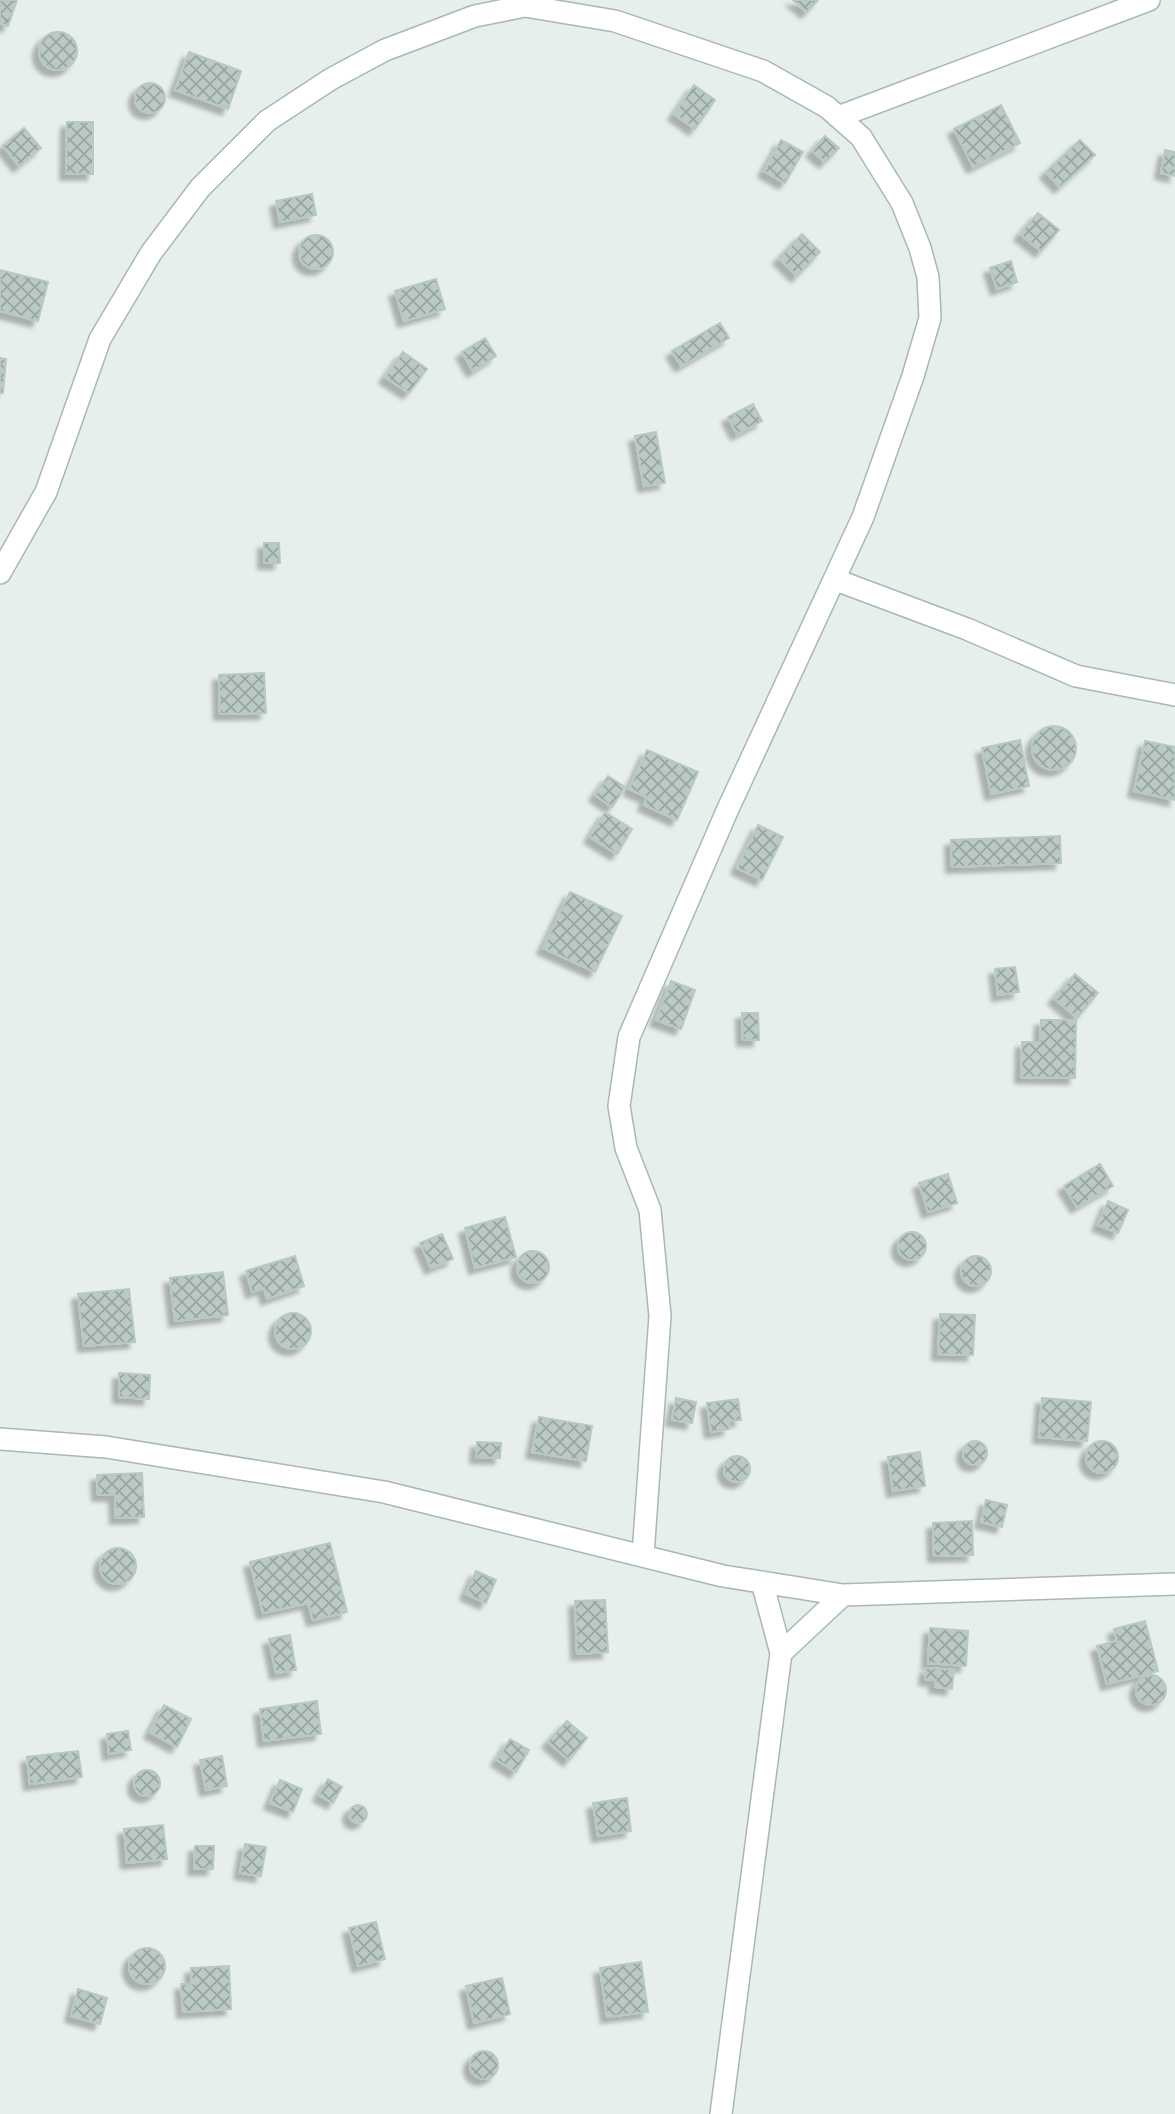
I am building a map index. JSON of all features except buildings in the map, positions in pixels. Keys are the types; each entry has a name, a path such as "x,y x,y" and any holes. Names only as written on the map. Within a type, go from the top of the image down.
{"street":[{"path":"838,117 1150,0"},
{"path":"0,573 46,492 100,339 151,253 200,188 267,121 331,79 397,46 475,16 525,6 615,21 763,71 827,107 861,137 902,203 928,276 930,318 913,376 863,517 722,822 629,1037 619,1106 626,1148 650,1210 660,1316 643,1555"},
{"path":"836,580 967,629 1076,676 1175,695"},
{"path":"0,1439 106,1447 384,1492 723,1577 843,1595 1175,1584"},
{"path":"721,2114 781,1653 762,1583"},
{"path":"781,1653 843,1595"}]}
